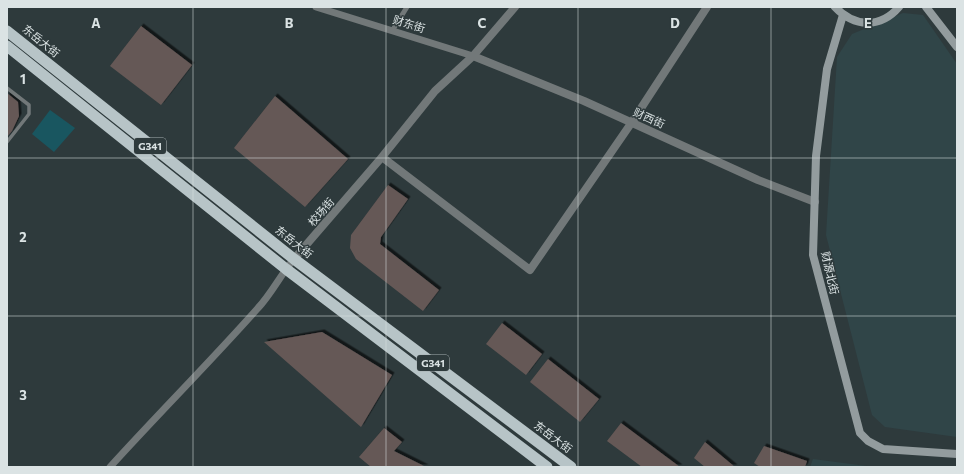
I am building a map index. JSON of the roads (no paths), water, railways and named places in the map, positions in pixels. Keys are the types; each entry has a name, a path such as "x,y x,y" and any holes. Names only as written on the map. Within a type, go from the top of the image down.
{"highway":[{"name":"东岳大街","path":"7,31 294,259 571,467"},
{"name":"G341","path":"7,46 286,269 547,467"}],"main road":[{"path":"835,7 843,15 854,21 868,23 881,20 893,14 899,7"},
{"path":"926,7 957,47"},
{"name":"财源北街","path":"843,15 827,69 816,156 813,255 860,433 868,441 883,449 957,454"}],"street":[{"name":"财东街","path":"316,7 473,56"},
{"path":"392,31 407,7"},
{"name":"校场街","path":"110,467 260,307 294,259 382,158 435,91 473,56 516,7"},
{"path":"382,158 530,270 632,122 707,7"},
{"name":"财西街","path":"473,56 584,101 758,180 814,202"}],"lane":[{"path":"7,88 29,105 29,114 7,142"}]}
